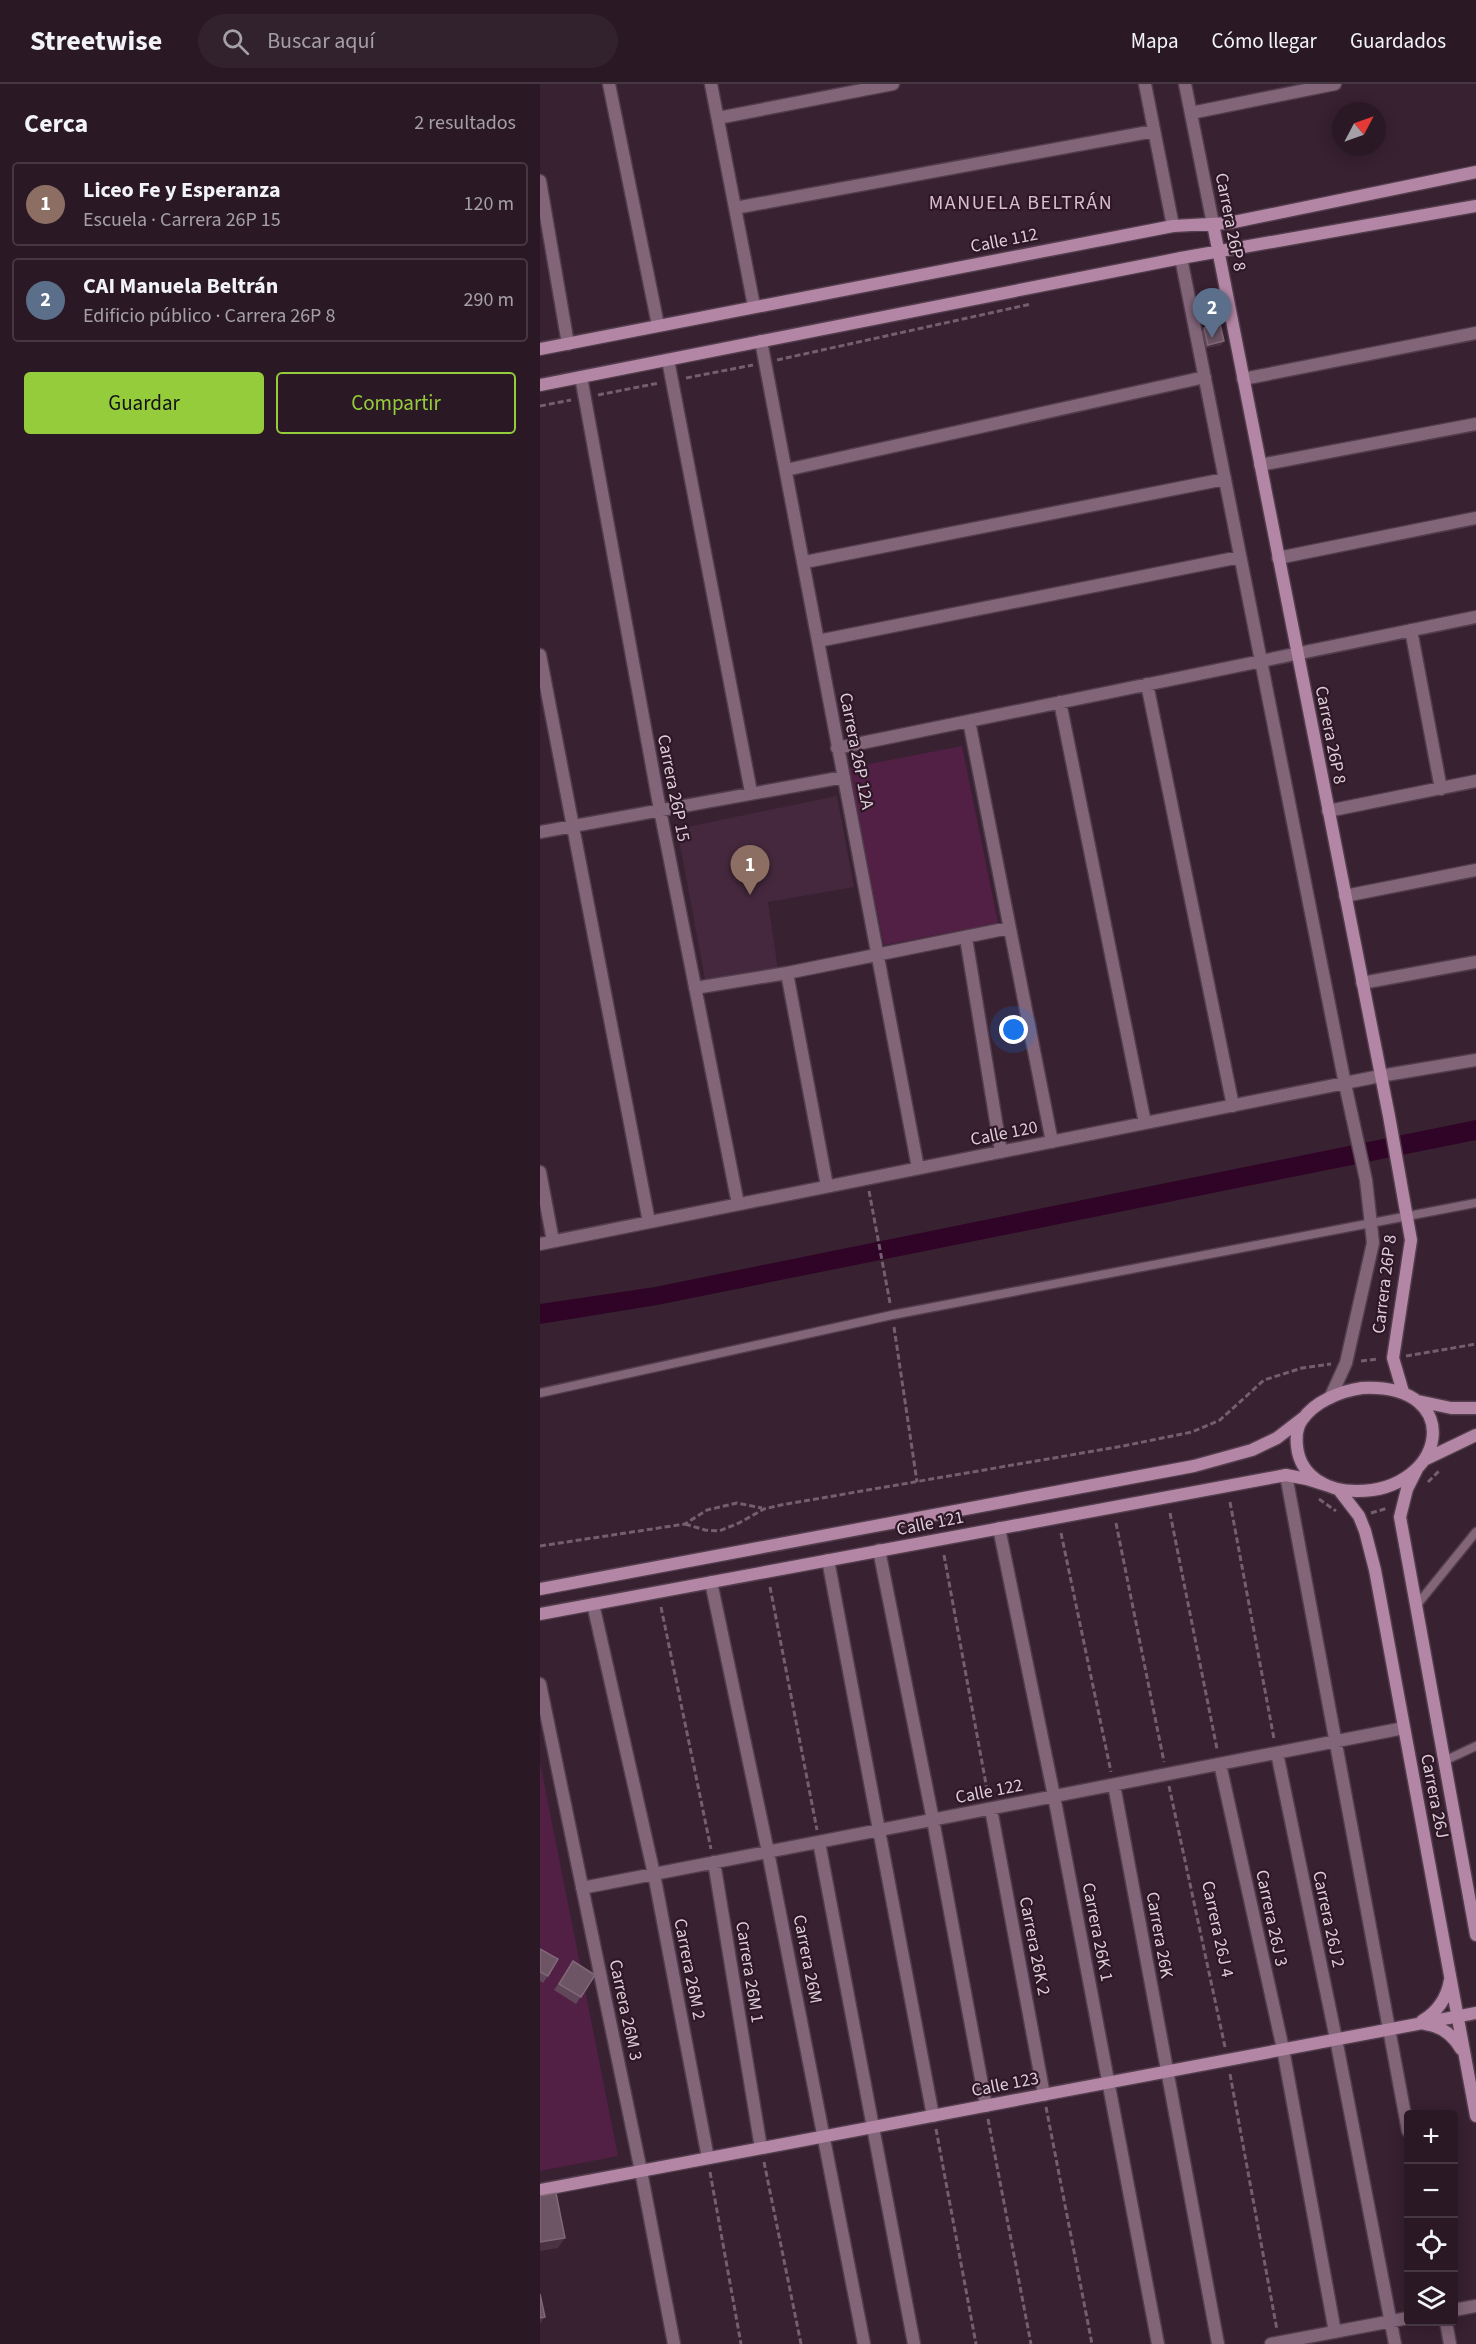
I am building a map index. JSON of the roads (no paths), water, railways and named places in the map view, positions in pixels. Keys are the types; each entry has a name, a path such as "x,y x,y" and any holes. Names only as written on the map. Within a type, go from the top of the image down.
{"street":[{"path":"609,84 658,326"},
{"path":"711,84 754,306"},
{"path":"718,118 893,84"},
{"path":"1145,84 1173,226"},
{"name":"Carrera 26P 8","path":"1185,84 1389,1116 1411,1240 1393,1358 1403,1392"},
{"path":"1191,113 1335,84"},
{"path":"735,208 1154,131"},
{"name":"Calle 112","path":"540,349 1173,226 1228,223 1476,172"},
{"path":"540,181 568,344"},
{"path":"540,385 1181,258 1476,206"},
{"name":"Carrera 26P 8","path":"1181,258 1366,1180 1373,1243 1346,1363 1329,1398"},
{"path":"1243,379 1476,333"},
{"name":"Carrera 26P 12A","path":"761,341 805,562 837,748 918,1168"},
{"path":"668,360 751,792"},
{"name":"Carrera 26P 15","path":"581,377 660,810 738,1204"},
{"path":"786,470 1205,377"},
{"path":"1260,465 1476,424"},
{"path":"805,562 1225,479"},
{"path":"1278,558 1476,518"},
{"path":"818,641 1240,557"},
{"path":"837,748 1476,616"},
{"path":"1411,630 1441,789"},
{"path":"540,655 649,1222"},
{"path":"1147,684 1233,1106"},
{"path":"1060,702 1145,1123"},
{"path":"969,721 1052,1142"},
{"path":"540,832 844,777"},
{"path":"1328,811 1476,781"},
{"path":"1345,896 1476,870"},
{"path":"695,988 787,973 1009,928"},
{"path":"966,938 1001,1152"},
{"path":"1362,983 1476,962"},
{"path":"787,973 827,1186"},
{"name":"Calle 120","path":"546,1242 1380,1076 1476,1060"},
{"path":"540,1172 546,1242"},
{"path":"1362,1388 1388,1388 1403,1392 1427,1411 1433,1429 1431,1447 1426,1459 1417,1469 1404,1479 1385,1487 1365,1491 1339,1490 1326,1485 1309,1473 1298,1454 1297,1433 1303,1418 1313,1408 1329,1398 1362,1388"},
{"path":"1417,1401 1451,1408 1476,1408"},
{"name":"Calle 121","path":"540,1589 1194,1466 1252,1450 1277,1438 1303,1418"},
{"path":"1426,1459 1476,1436"},
{"name":"Carrera 26J","path":"1417,1469 1402,1504 1400,1517 1444,1761 1473,1898 1476,1935"},
{"path":"1286,1474 1404,2110"},
{"name":"Calle 121","path":"540,1614 1286,1474 1326,1485"},
{"name":"Carrera 26J","path":"1339,1490 1359,1516 1375,1570 1476,2116"},
{"name":"Carrera 26K 1","path":"999,1528 1054,1796 1158,2344"},
{"path":"879,1551 933,1820 986,2106"},
{"path":"828,1560 933,2116"},
{"name":"Carrera 26M","path":"711,1582 768,1852 864,2344"},
{"name":"Carrera 26M 2","path":"593,1604 654,1874 708,2158"},
{"name":"Carrera 26M 3","path":"540,1684 641,2171 674,2344"},
{"name":"Calle 122","path":"582,1888 1404,1728"},
{"name":"Carrera 26J 2","path":"1277,1753 1336,2039 1395,2344"},
{"name":"Carrera 26J 3","path":"1220,1764 1283,2049 1335,2332"},
{"name":"Carrera 26K","path":"1114,1785 1218,2344"},
{"name":"Carrera 26K 2","path":"991,1809 1044,2095"},
{"path":"819,1842 914,2344"},
{"name":"Carrera 26M 1","path":"714,1862 761,2148"},
{"path":"1418,2023 1429,2017 1441,2003 1449,1988 1451,1976"},
{"name":"Calle 123","path":"540,2190 1476,2013"},
{"path":"1418,2023 1441,2028 1450,2034 1464,2054"},
{"path":"1458,2309 1476,2306"},
{"path":"1277,2344 1404,2319"},
{"path":"1447,2326 1450,2344"}],"lane":[{"path":"540,1393 892,1315 1371,1225 1476,1203"},
{"path":"1416,1606 1476,1532"},
{"path":"1444,1761 1476,1746"}],"place":[{"name":"CAI Manuela Beltrán","path":"1212,338"},
{"name":"Liceo Fe y Esperanza","path":"750,895"}],"district":[{"name":"MANUELA BELTRÁN","path":"1021,202"}]}
